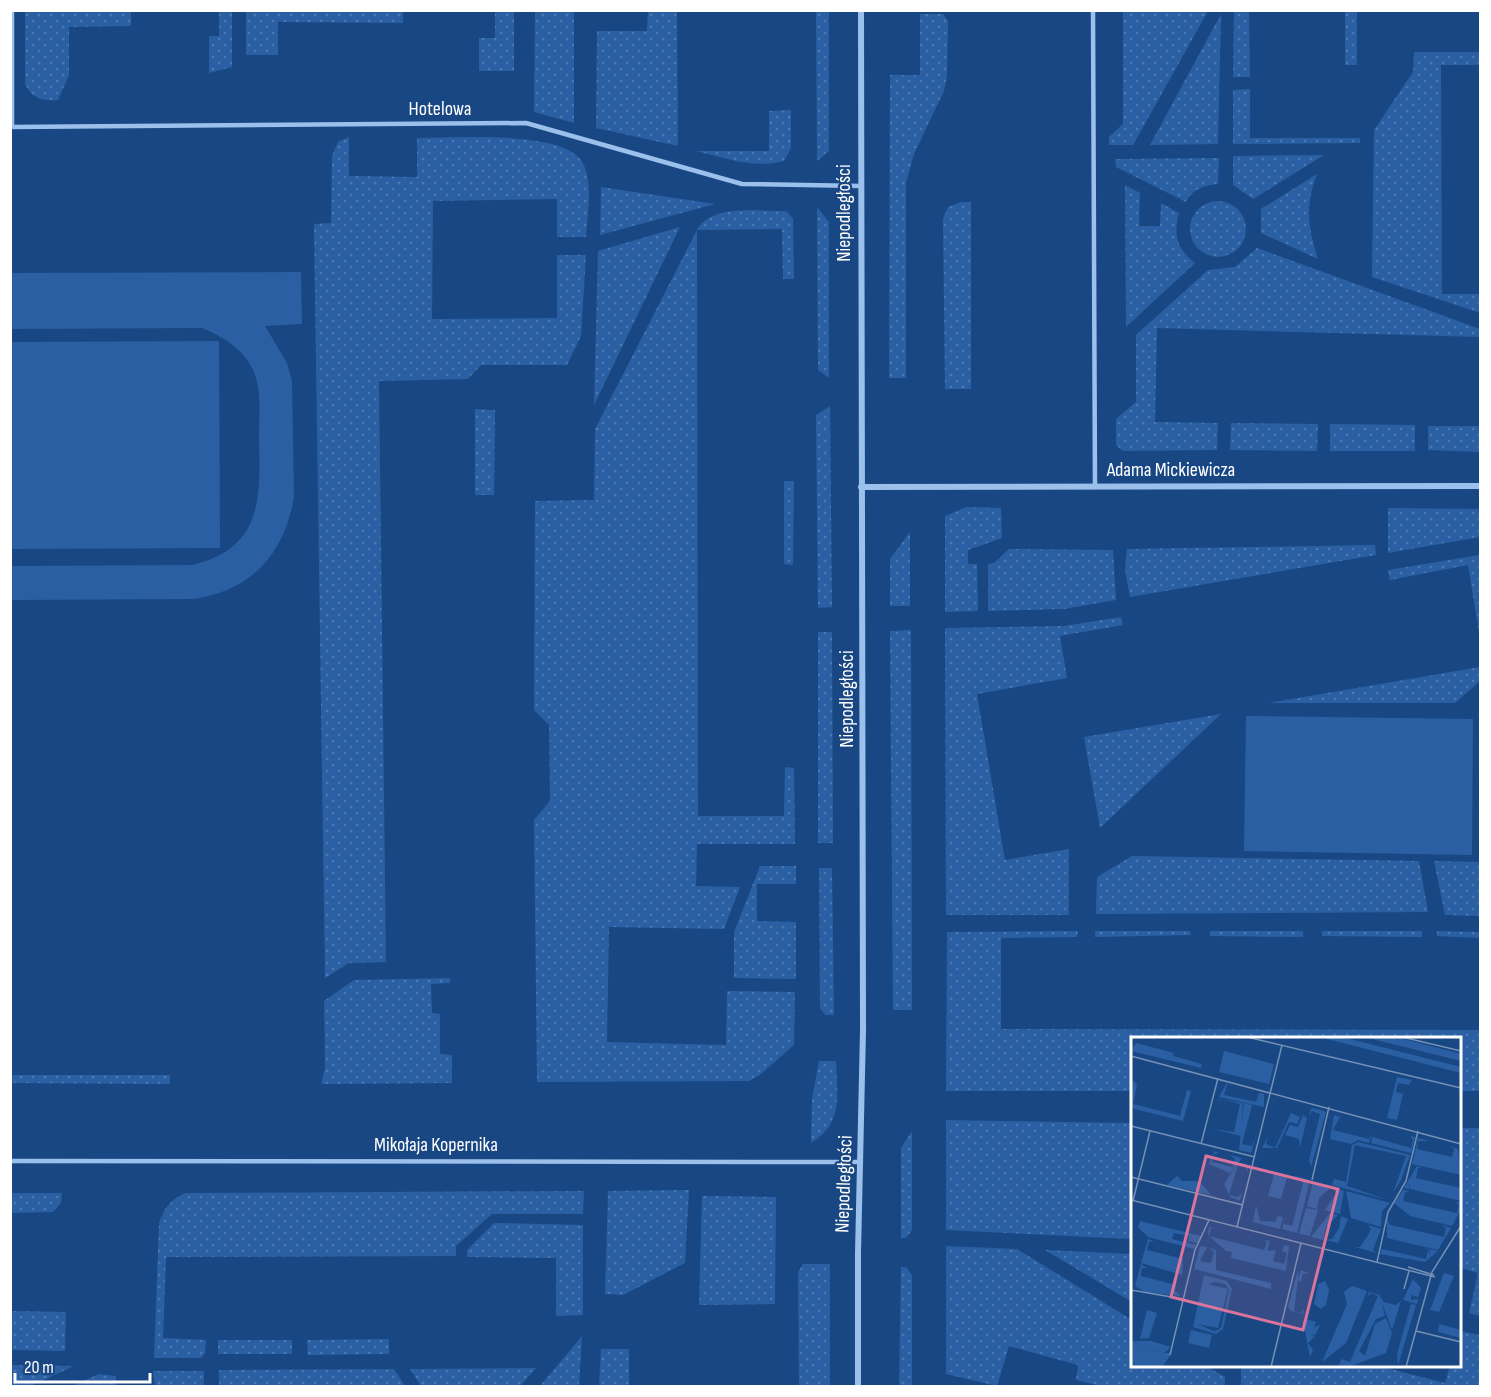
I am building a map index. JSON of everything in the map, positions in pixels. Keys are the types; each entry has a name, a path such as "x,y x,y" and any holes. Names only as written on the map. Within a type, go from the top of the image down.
{"street":[{"name":"Niepodległości","path":"858,1386 863,1052 861,10"},
{"name":"Adama Mickiewicza","path":"861,487 1480,486"}],"lane":[{"path":"11,127 12,10"},
{"path":"1093,10 1095,487"},
{"name":"Hotelowa","path":"11,127 526,123 742,184 861,186"},
{"name":"Mikołaja Kopernika","path":"10,1161 861,1162"}],"shaded area":[{"path":"25,11 131,11 131,26 69,27 69,75 58,100 48,100 35,96 25,84"},
{"path":"219,11 232,11 232,67 209,73 209,36 219,36"},
{"path":"246,11 403,11 403,23 278,22 278,55 246,55"},
{"path":"495,11 514,11 514,71 479,71 479,38 495,38"},
{"path":"535,11 574,11 574,123 534,112"},
{"path":"648,11 677,11 678,146 596,128 597,31 647,31"},
{"path":"816,11 829,11 829,151 817,161"},
{"path":"1123,11 1208,11 1133,145 1109,145 1109,137 1123,124"},
{"path":"1234,11 1249,11 1250,77 1233,77"},
{"path":"1345,11 1357,11 1357,65 1345,65"},
{"path":"920,14 943,14 948,21 947,76 944,91 914,154 906,183 906,378 889,378 890,75 920,75"},
{"path":"1221,14 1218,144 1150,145"},
{"path":"1414,52 1480,52 1480,65 1441,65 1442,294 1480,294 1480,313 1372,277 1374,130 1413,72"},
{"path":"1250,89 1250,138 1360,138 1360,143 1233,144 1233,90"},
{"path":"791,110 791,148 784,161 751,163 696,151 769,151 769,111"},
{"path":"349,137 349,176 417,177 417,138 478,137 550,143 568,150 580,159 585,167 589,197 586,237 557,237 557,199 433,201 432,319 557,318 557,255 586,255 581,336 567,365 481,365 468,379 379,381 386,962 349,963 325,978 314,224 331,223 332,156 338,142"},
{"path":"1324,155 1253,199 1233,185 1233,156"},
{"path":"1219,158 1218,184 1199,188 1186,202 1116,167 1115,159"},
{"path":"1317,174 1309,206 1309,216 1318,259 1261,233 1261,209"},
{"path":"1125,185 1140,193 1139,226 1160,226 1161,203 1179,213 1176,228 1178,241 1180,247 1195,263 1126,327"},
{"path":"601,187 715,204 600,235"},
{"path":"1212,201 1224,201 1234,205 1242,213 1246,229 1242,245 1234,253 1224,257 1212,257 1202,253 1194,245 1190,235 1190,223 1194,213 1202,205"},
{"path":"961,202 971,202 971,389 945,389 943,219 948,207"},
{"path":"817,207 829,222 829,378 818,370"},
{"path":"786,211 793,219 794,279 783,279 782,229 697,230 704,221 725,212"},
{"path":"680,227 594,405 598,251"},
{"path":"697,230 698,816 784,816 785,767 794,768 795,844 697,844 696,886 740,887 724,929 609,927 607,1042 726,1045 727,991 795,992 794,1045 761,1074 749,1081 537,1082 534,820 550,801 549,725 534,710 535,501 594,500 595,429"},
{"path":"1257,248 1480,329 1480,337 1157,328 1155,422 1218,423 1217,450 1123,451 1116,445 1116,419 1136,402 1136,335 1208,270 1235,267"},
{"path":"301,272 302,324 265,326 287,363 292,381 294,498 282,537 261,567 247,579 231,588 213,595 192,599 11,600 11,566 192,565 216,557 233,546 246,532 257,498 259,393 256,377 244,355 232,344 202,328 11,329 11,273"},
{"path":"219,341 220,548 11,549 11,342"},
{"path":"830,406 832,607 818,608 816,415"},
{"path":"475,409 495,410 494,495 475,495"},
{"path":"1231,423 1318,424 1317,451 1230,450"},
{"path":"1330,424 1415,425 1415,451 1330,451"},
{"path":"1428,426 1480,426 1480,452 1428,450"},
{"path":"784,481 794,481 793,565 784,564"},
{"path":"967,507 1001,508 1002,538 968,550 968,564 977,564 978,611 945,612 945,516"},
{"path":"1388,508 1480,509 1480,537 1388,553"},
{"path":"910,532 910,606 890,606 890,559"},
{"path":"1375,545 1376,555 1130,597 1125,570 1127,549"},
{"path":"1009,549 1113,550 1116,600 1064,609 988,611 988,564 994,563"},
{"path":"1480,555 1480,639 1468,565 1390,580 1388,570"},
{"path":"1121,617 1123,625 1060,636 1067,678 977,694 1005,860 1069,849 1069,915 946,915 945,628 1064,626"},
{"path":"911,630 912,1010 893,1010 890,631"},
{"path":"818,632 832,632 833,843 818,843"},
{"path":"1480,667 1480,681 1455,703 1269,703"},
{"path":"1221,714 1100,828 1084,737"},
{"path":"1246,716 1473,719 1472,855 1244,851"},
{"path":"1132,856 1419,861 1428,912 1096,914 1097,877"},
{"path":"1434,861 1480,862 1480,916 1445,915"},
{"path":"760,866 796,866 796,884 757,884 757,921 796,922 796,979 734,978 734,932"},
{"path":"819,868 832,868 834,1015 825,1015 820,1008"},
{"path":"1078,931 1077,937 1001,938 1001,1029 1480,1030 1480,1091 1461,1091 1461,1037 1131,1037 1131,1091 946,1091 947,932"},
{"path":"1095,931 1190,931 1191,935 1095,937"},
{"path":"1210,931 1303,931 1303,937 1210,936"},
{"path":"1322,931 1422,931 1422,937 1322,936"},
{"path":"1437,931 1480,932 1480,938 1437,936"},
{"path":"450,978 450,983 431,984 432,1013 440,1014 440,1054 452,1055 452,1083 321,1084 325,1068 324,1001 354,980"},
{"path":"819,1061 836,1061 837,1097 834,1117 829,1127 811,1143 812,1099"},
{"path":"11,1075 170,1075 170,1084 11,1083"},
{"path":"946,1120 1131,1123 1131,1239 946,1230"},
{"path":"1461,1128 1480,1128 1480,1316 1469,1313 1478,1273 1461,1268"},
{"path":"912,1131 912,1230 906,1238 901,1238 901,1148"},
{"path":"689,1190 685,1263 623,1295 605,1294 608,1191"},
{"path":"584,1191 583,1214 492,1214 456,1246 456,1256 166,1257 163,1338 206,1340 205,1353 201,1358 154,1358 159,1224 168,1205 185,1193"},
{"path":"10,1193 62,1193 61,1203 53,1212 11,1213"},
{"path":"702,1196 776,1197 775,1304 699,1305"},
{"path":"494,1223 583,1225 583,1315 556,1316 556,1258 467,1257 467,1250"},
{"path":"946,1246 1017,1249 1131,1319 1131,1367 1208,1367 1225,1377 1225,1386 1100,1386 1076,1380 1078,1365 1009,1346 997,1386 946,1374"},
{"path":"1045,1250 1131,1254 1131,1301"},
{"path":"803,1264 830,1264 830,1386 799,1386 798,1272"},
{"path":"901,1267 906,1267 912,1275 912,1386 899,1386"},
{"path":"11,1311 66,1312 65,1351 11,1350"},
{"path":"1461,1331 1480,1335 1480,1386 1241,1386 1241,1367 1383,1367 1445,1383 1450,1367 1461,1367"},
{"path":"582,1336 579,1386 540,1386"},
{"path":"389,1339 389,1354 308,1355 307,1340"},
{"path":"218,1340 292,1340 292,1354 218,1354"},
{"path":"601,1349 629,1349 629,1386 599,1386"},
{"path":"11,1365 74,1366 31,1386 11,1386"},
{"path":"536,1368 520,1386 421,1386 410,1369"},
{"path":"394,1369 405,1386 219,1386 219,1370"},
{"path":"153,1371 204,1371 204,1386 155,1386"},
{"path":"99,1374 116,1376 116,1386 72,1386"}]}
